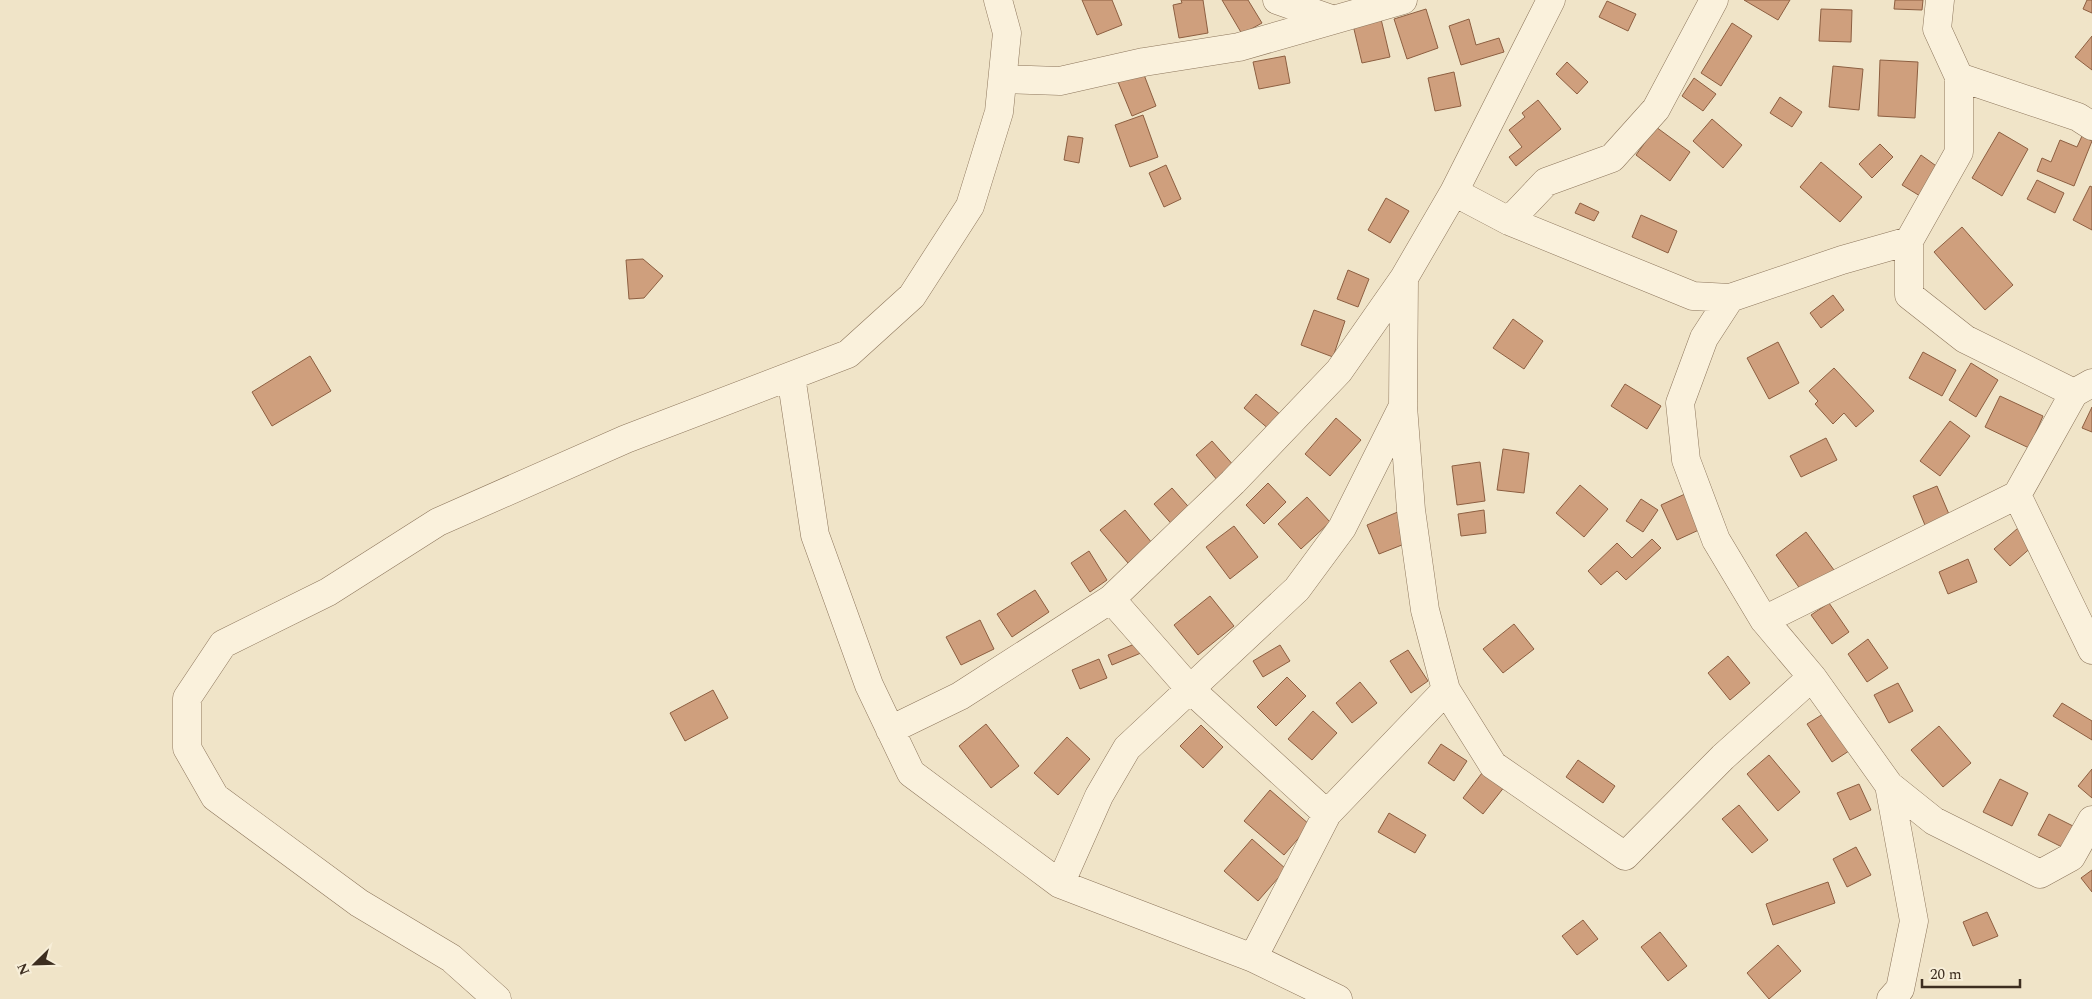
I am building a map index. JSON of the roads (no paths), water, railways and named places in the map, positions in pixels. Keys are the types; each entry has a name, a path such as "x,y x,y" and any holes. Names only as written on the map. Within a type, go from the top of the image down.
{"street":[{"path":"497,999 452,958 359,903 215,797 188,748 187,698 223,644 328,592 438,522 626,439 848,354 912,296 970,206 999,112 1007,33 998,0"},
{"path":"1277,0 1331,19"},
{"path":"1003,80 1060,81 1144,62 1239,47 1331,19 1403,0"},
{"path":"890,730 960,696 1111,599 1233,482 1339,371 1404,278 1454,192 1551,0"},
{"path":"1509,222 1546,182 1612,158 1656,109 1714,0"},
{"path":"1764,620 2017,495 2083,388 1966,339 1908,295 1909,241 1959,152 1959,77 1937,29 1940,0"},
{"path":"1959,77 2078,117 2092,126"},
{"path":"1454,192 1509,222 1693,296 1730,298 1842,260 1909,241"},
{"path":"1404,278 1403,406 1411,510 1425,610 1446,690 1493,765 1625,856 1723,758 1812,677"},
{"path":"1730,298 1704,338 1680,402 1686,460 1716,540 1764,620 1812,677 1889,785 1934,821 2040,874 2071,857 2092,820"},
{"path":"791,376 815,535 869,686 911,773 1060,884 1253,958 1338,999"},
{"path":"1060,884 1099,796 1127,748 1297,589 1342,528 1403,406"},
{"path":"2017,495 2092,650"},
{"path":"1111,599 1190,689 1327,814"},
{"path":"1253,958 1327,814 1446,690"},
{"path":"1889,785 1914,921 1900,990 1891,999"}]}
